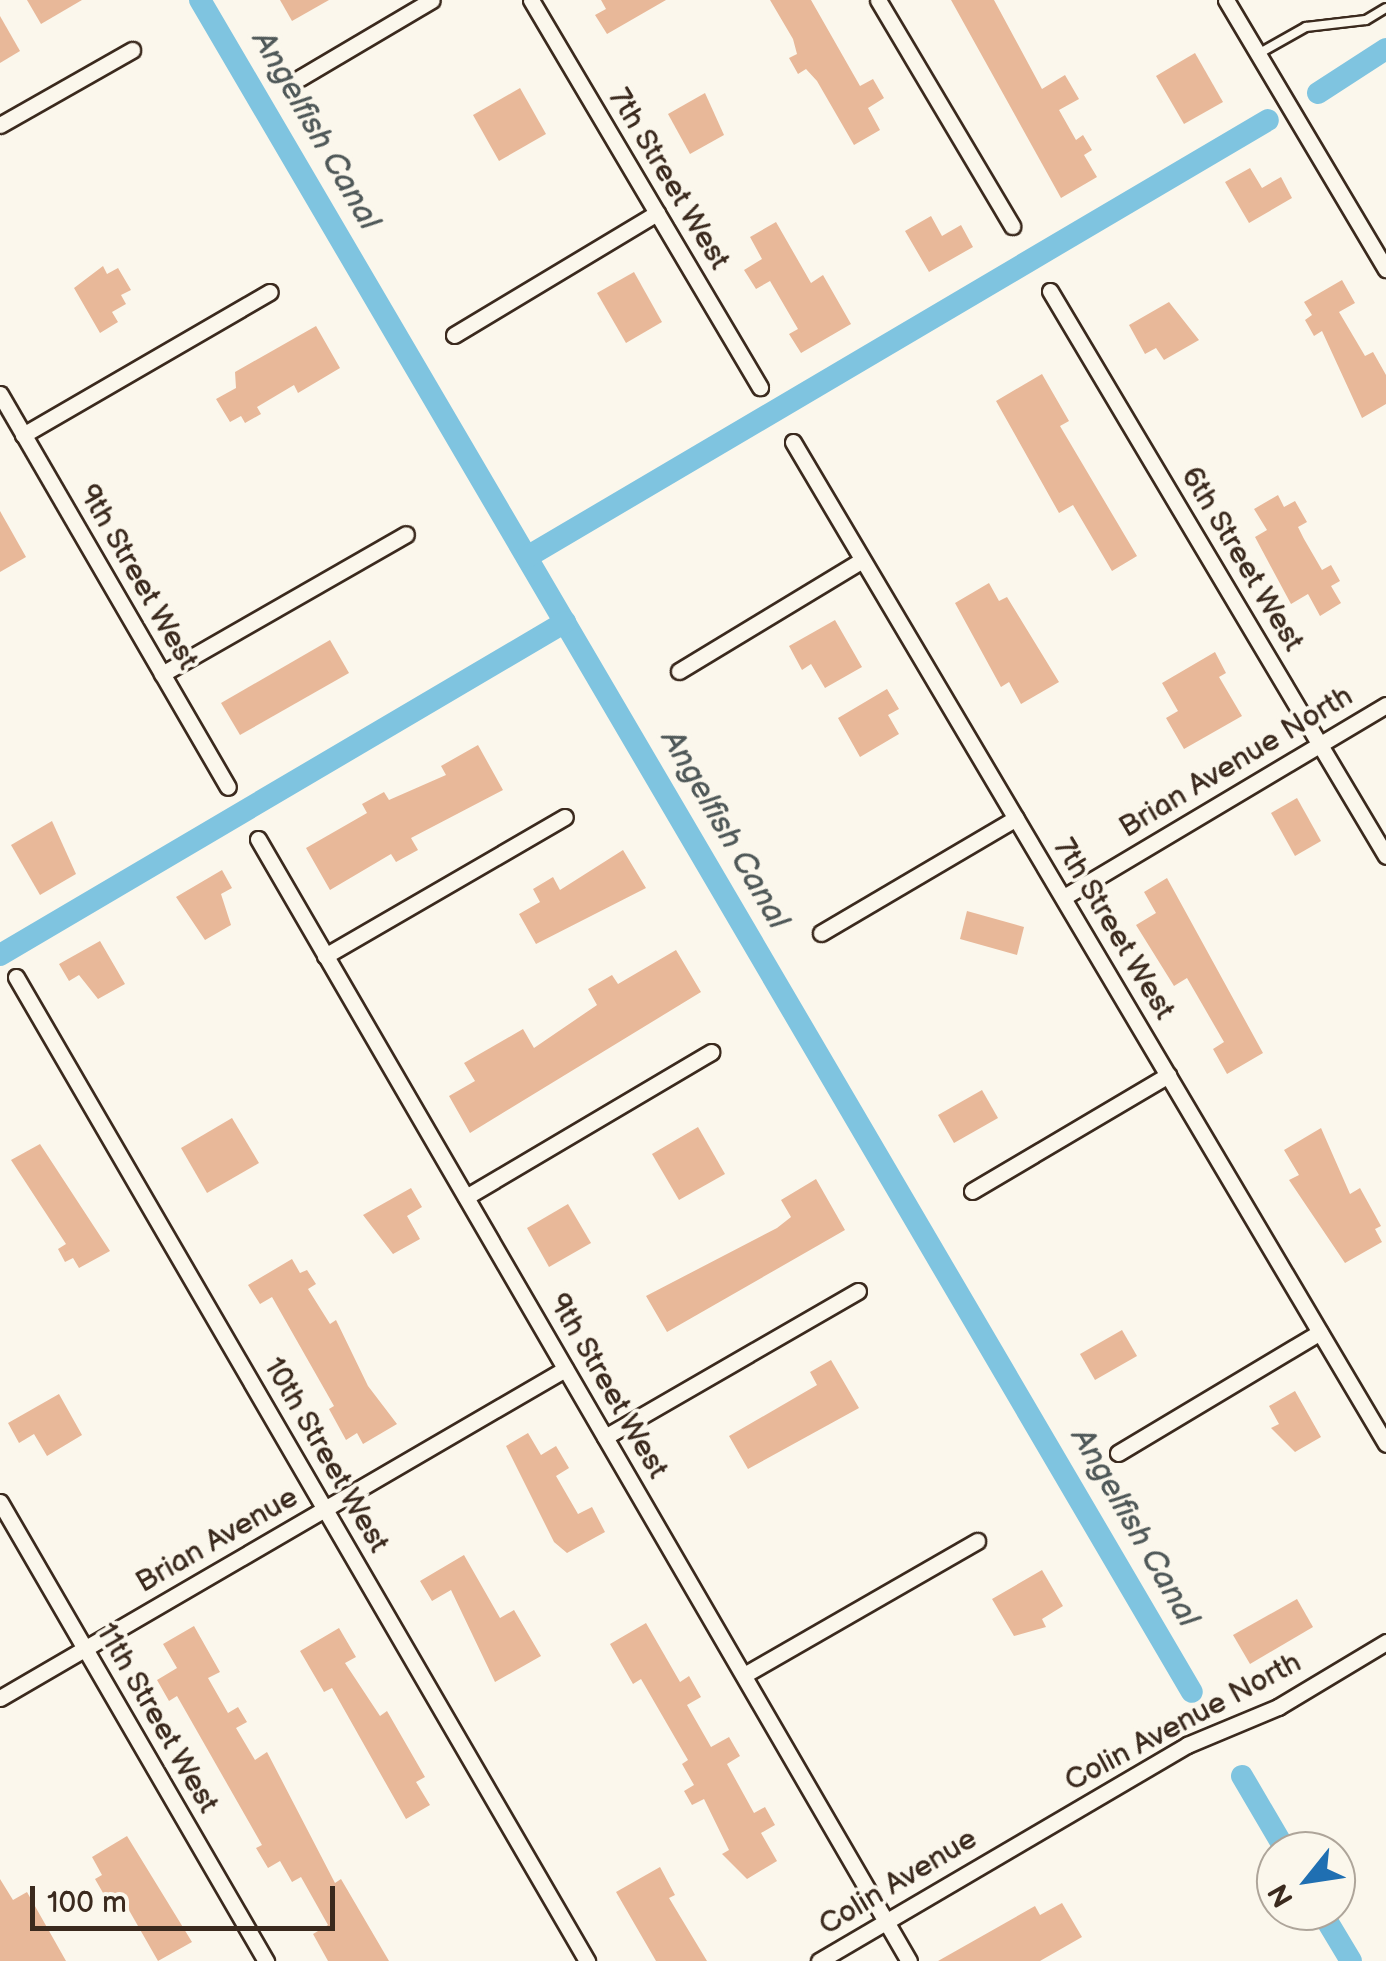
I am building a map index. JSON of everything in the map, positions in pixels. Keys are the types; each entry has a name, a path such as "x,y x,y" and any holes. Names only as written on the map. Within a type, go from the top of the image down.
{"street":[{"path":"300,78 432,0"},
{"name":"7th Street West","path":"530,0 760,386"},
{"path":"878,0 1012,226"},
{"path":"1226,0 1386,270"},
{"path":"0,125 132,50"},
{"path":"454,336 657,213"},
{"name":"6th Street West","path":"1050,291 1386,856"},
{"path":"24,435 270,292"},
{"name":"9th Street West","path":"0,394 228,788"},
{"name":"7th Street West","path":"793,442 1386,1444"},
{"path":"162,674 406,534"},
{"path":"679,670 862,560"},
{"name":"Brian Avenue North","path":"1064,898 1386,705"},
{"path":"325,956 565,817"},
{"path":"821,933 1016,818"},
{"name":"9th Street West","path":"258,840 909,1961"},
{"name":"10th Street West","path":"16,976 588,1961"},
{"path":"466,1197 711,1052"},
{"path":"972,1191 1168,1074"},
{"path":"606,1437 858,1291"},
{"path":"1118,1453 1320,1332"},
{"name":"Brian Avenue","path":"0,1698 566,1369"},
{"name":"11th Street West","path":"0,1502 266,1961"},
{"path":"744,1674 977,1541"},
{"name":"Colin Avenue North","path":"1006,1850 1186,1745 1278,1707 1386,1642"},
{"name":"Colin Avenue","path":"820,1961 1006,1850"}],"lane":[{"path":"1258,54 1306,27 1366,20 1386,8"}],"building":[{"path":"27,0 82,0 41,24"},
{"path":"280,0 329,0 292,21"},
{"path":"601,0 666,0 607,34 595,15 606,9"},
{"path":"770,0 811,0 860,86 873,79 884,98 868,108 880,130 854,145 817,81 806,69 798,74 789,58 797,54 793,39"},
{"path":"951,0 994,0 1042,89 1065,75 1079,99 1059,110 1076,140 1083,135 1092,150 1084,155 1097,177 1061,198"},
{"path":"0,16 20,51 0,63"},
{"path":"1195,53 1223,102 1184,124 1156,76"},
{"path":"520,88 546,134 499,161 473,115"},
{"path":"705,93 724,135 690,154 668,114"},
{"path":"1250,168 1262,188 1281,177 1292,198 1249,223 1225,182"},
{"path":"931,216 942,236 961,225 973,247 929,272 905,231"},
{"path":"776,222 811,283 823,275 851,324 801,353 789,334 798,329 770,281 756,289 744,270 762,259 750,237"},
{"path":"103,266 107,274 118,268 131,290 121,295 126,304 112,312 118,322 100,333 74,288"},
{"path":"634,272 662,322 626,343 597,293"},
{"path":"1342,280 1355,303 1339,312 1365,356 1373,352 1386,375 1386,404 1362,418 1322,331 1314,336 1305,320 1312,315 1304,302"},
{"path":"1169,302 1199,340 1164,360 1156,348 1145,354 1129,325"},
{"path":"316,326 340,368 298,393 294,385 257,407 261,414 245,423 241,416 230,422 216,399 236,388 235,372"},
{"path":"1042,374 1069,421 1060,426 1137,556 1112,571 1073,505 1059,513 996,401"},
{"path":"1278,495 1284,507 1295,501 1307,522 1298,527 1304,539 1322,570 1331,565 1340,581 1331,586 1341,603 1320,616 1308,594 1291,604 1255,537 1267,530 1254,509"},
{"path":"0,511 26,557 0,572"},
{"path":"989,583 999,601 1007,597 1059,682 1021,704 1009,682 1001,687 955,603"},
{"path":"835,620 862,667 825,688 811,664 802,670 789,646"},
{"path":"330,640 349,673 240,735 221,703"},
{"path":"1215,652 1226,673 1219,677 1242,716 1184,749 1166,718 1178,711 1162,683"},
{"path":"887,689 899,709 888,715 899,734 860,757 838,718"},
{"path":"478,745 503,790 411,838 418,850 396,862 391,854 330,890 306,848 367,813 362,804 384,792 389,800 446,775 441,766"},
{"path":"1297,798 1321,841 1295,856 1271,813"},
{"path":"52,821 76,874 40,895 11,845"},
{"path":"623,850 646,888 536,944 519,914 540,902 533,889 553,877 560,890"},
{"path":"222,870 232,888 221,894 231,925 205,940 176,897"},
{"path":"1167,878 1263,1053 1227,1074 1213,1049 1224,1042 1187,978 1174,986 1136,925 1156,913 1144,892"},
{"path":"967,911 1024,927 1017,955 960,939"},
{"path":"100,941 125,984 98,999 79,975 69,981 59,964"},
{"path":"676,950 701,992 470,1133 449,1096 475,1081 464,1063 523,1029 534,1048 597,1005 588,989 612,975 618,984"},
{"path":"982,1090 998,1118 954,1143 938,1115"},
{"path":"232,1118 259,1163 207,1193 181,1148"},
{"path":"698,1127 725,1174 679,1200 652,1154"},
{"path":"1321,1128 1350,1194 1360,1188 1381,1226 1375,1229 1382,1242 1345,1263 1289,1180 1299,1175 1284,1150"},
{"path":"40,1144 110,1251 79,1268 73,1258 65,1262 58,1249 66,1244 11,1160"},
{"path":"816,1179 845,1230 667,1332 646,1296 777,1228 791,1217 781,1200"},
{"path":"411,1188 422,1207 407,1216 420,1239 393,1254 363,1215"},
{"path":"568,1204 591,1243 549,1267 527,1228"},
{"path":"292,1259 300,1273 307,1270 316,1284 308,1289 330,1324 336,1320 368,1386 397,1424 363,1444 357,1433 346,1440 329,1409 334,1406 272,1297 260,1304 248,1285"},
{"path":"1122,1330 1137,1356 1095,1380 1080,1354"},
{"path":"831,1360 859,1408 748,1469 729,1436 817,1385 810,1372"},
{"path":"1295,1391 1321,1437 1295,1452 1271,1428 1279,1424 1269,1406"},
{"path":"59,1394 82,1435 47,1456 34,1434 19,1443 8,1423"},
{"path":"528,1433 541,1455 556,1446 569,1468 556,1476 578,1514 592,1507 605,1532 567,1553 554,1542 506,1446"},
{"path":"464,1555 500,1618 514,1610 541,1656 495,1682 451,1590 432,1601 420,1581"},
{"path":"1042,1570 1063,1606 1042,1619 1046,1627 1014,1636 992,1599"},
{"path":"1297,1599 1313,1627 1250,1664 1233,1635"},
{"path":"646,1623 680,1682 689,1676 701,1697 687,1705 711,1747 729,1737 740,1756 727,1764 754,1813 765,1807 775,1825 761,1833 777,1861 747,1879 722,1854 729,1850 704,1799 692,1805 684,1791 694,1785 682,1764 688,1760 641,1679 633,1684 610,1644"},
{"path":"194,1626 220,1672 208,1678 228,1713 238,1707 247,1722 236,1728 255,1760 267,1752 335,1883 341,1879 389,1961 328,1961 313,1934 328,1925 301,1877 292,1882 280,1861 268,1868 256,1848 262,1845 177,1696 169,1701 157,1680 177,1668 163,1644"},
{"path":"339,1628 356,1657 345,1663 380,1716 387,1711 425,1777 416,1782 430,1805 406,1819 332,1688 324,1692 300,1651"},
{"path":"127,1836 192,1942 158,1961 122,1898 110,1905 95,1879 102,1875 92,1857"},
{"path":"660,1867 675,1895 669,1898 707,1961 656,1961 616,1892"},
{"path":"0,1879 13,1900 27,1892 66,1961 0,1961"},
{"path":"1062,1903 1082,1937 1040,1961 938,1961 1035,1906 1040,1915"}],"waterway":[{"name":"Angelfish Canal","path":"200,0 1192,1692"},
{"path":"1318,93 1386,49"},
{"path":"527,557 1268,120"},
{"path":"0,955 565,622"},
{"name":"Angelfish Canal","path":"1242,1776 1274,1831"},
{"name":"Angelfish Canal","path":"1333,1931 1351,1961"}]}
